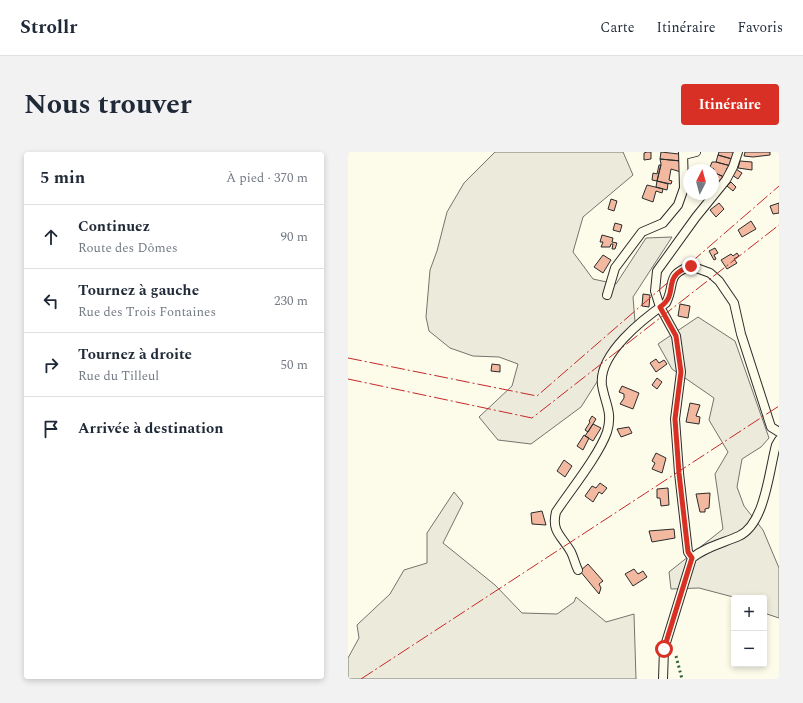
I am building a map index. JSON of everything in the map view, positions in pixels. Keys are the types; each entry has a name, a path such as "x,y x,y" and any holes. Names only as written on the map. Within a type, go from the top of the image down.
{"street":[{"path":"686,164 684,153 696,152"},
{"path":"719,184 733,167 738,152"},
{"path":"607,295 615,268 642,232 663,223 678,205 683,191"},
{"path":"692,558 688,552 675,419 681,372 676,336 660,307 655,291 657,271 708,200"},
{"path":"578,570 572,553 556,531 554,520 556,512 606,434 610,420 610,411 602,385 603,369 610,354 618,344 666,303 670,295 671,283 674,275 684,268 691,266 699,267 710,273 719,281 734,303 741,334 770,427 779,432"},
{"path":"663,679 664,649 692,558 700,552 740,535 753,524 761,509 776,445 779,440"}],"shaded area":[{"path":"495,152 623,152 633,175 583,217 573,252 593,279 616,284 646,238 672,237 633,297 635,322 581,407 531,444 498,440 479,417 512,386 518,364 499,357 473,356 450,348 429,331 426,317 430,270 437,251 447,212 464,183"},
{"path":"698,317 735,341 769,438 761,447 742,459 737,487 744,506 763,530 779,568 779,618 767,614 767,595 731,595 731,596 699,588 671,589 669,572 723,529 715,474 728,452 709,420 714,398 672,369 658,344"},
{"path":"454,492 463,503 443,543 495,585 522,613 557,614 574,602 576,597 606,622 634,614 636,679 348,679 348,658 359,638 357,625 390,594 404,570 427,563 427,533"}],"building":[{"path":"651,152 651,159 644,160 644,153"},
{"path":"661,152 679,154 680,152 681,161 660,159"},
{"path":"719,152 734,152 732,159 718,155"},
{"path":"745,152 770,152 770,155 753,157 744,156"},
{"path":"718,155 732,159 731,166 716,162"},
{"path":"660,159 681,161 681,172 671,169 669,180 672,181 671,184 657,181 661,164"},
{"path":"740,161 752,162 752,170 738,168"},
{"path":"712,162 716,162 731,166 730,169 727,168 724,177 719,175 719,164 711,164"},
{"path":"659,165 661,165 657,181 652,180 653,173 657,174"},
{"path":"736,169 742,173 738,179 732,175"},
{"path":"719,175 724,177 719,183"},
{"path":"657,181 668,184 667,190 656,187"},
{"path":"731,182 736,187 733,191 727,186"},
{"path":"647,185 663,189 662,193 656,191 653,202 642,198"},
{"path":"611,199 617,201 614,211 608,209"},
{"path":"719,203 724,209 716,217 710,210"},
{"path":"779,203 779,213 773,214 770,206"},
{"path":"751,221 756,229 742,237 738,230"},
{"path":"615,223 622,225 620,232 613,230"},
{"path":"602,235 613,238 612,242 617,243 615,249 612,249 613,244 611,244 610,247 601,247 603,242 600,242"},
{"path":"715,248 718,253 714,255 716,259 714,260 709,251"},
{"path":"737,253 739,256 734,259 737,263 727,269 721,260 731,254 733,256"},
{"path":"603,255 611,260 603,273 594,267"},
{"path":"643,294 650,295 649,307 642,306"},
{"path":"680,304 690,306 688,318 678,316"},
{"path":"656,359 659,363 664,360 667,364 656,372 650,363"},
{"path":"492,364 500,365 500,372 491,371"},
{"path":"657,378 662,382 657,389 652,385"},
{"path":"622,386 639,393 633,409 620,404 624,398 624,394 619,392"},
{"path":"690,403 700,405 696,416 700,417 699,424 686,422"},
{"path":"592,416 596,419 588,432 585,430"},
{"path":"593,424 601,428 593,441 585,436"},
{"path":"629,427 632,433 621,437 617,429"},
{"path":"584,435 589,438 583,450 577,446"},
{"path":"656,453 666,458 662,473 652,469 655,463 652,461"},
{"path":"564,460 572,466 565,477 557,471"},
{"path":"600,483 607,488 602,494 599,492 593,502 585,496 592,486 596,488"},
{"path":"668,488 669,505 661,506 660,498 657,498 657,489"},
{"path":"710,493 709,508 705,509 705,512 700,512 696,494"},
{"path":"542,511 546,525 532,524 531,513"},
{"path":"674,529 675,538 652,542 649,531"},
{"path":"588,564 603,581 599,584 601,588 599,594 580,571"},
{"path":"634,569 638,574 643,571 647,577 633,586 625,574"}],"hedge":[{"path":"676,656 682,679"}],"power":[{"path":"348,358 537,396 779,186"},
{"path":"348,379 532,418 779,225"},
{"path":"361,679 779,406"}],"route":[{"path":"664,649 692,558 688,552 679,473 675,419 681,372 676,336 660,307 666,303 670,295 671,283 674,275 684,268 691,266"}]}
